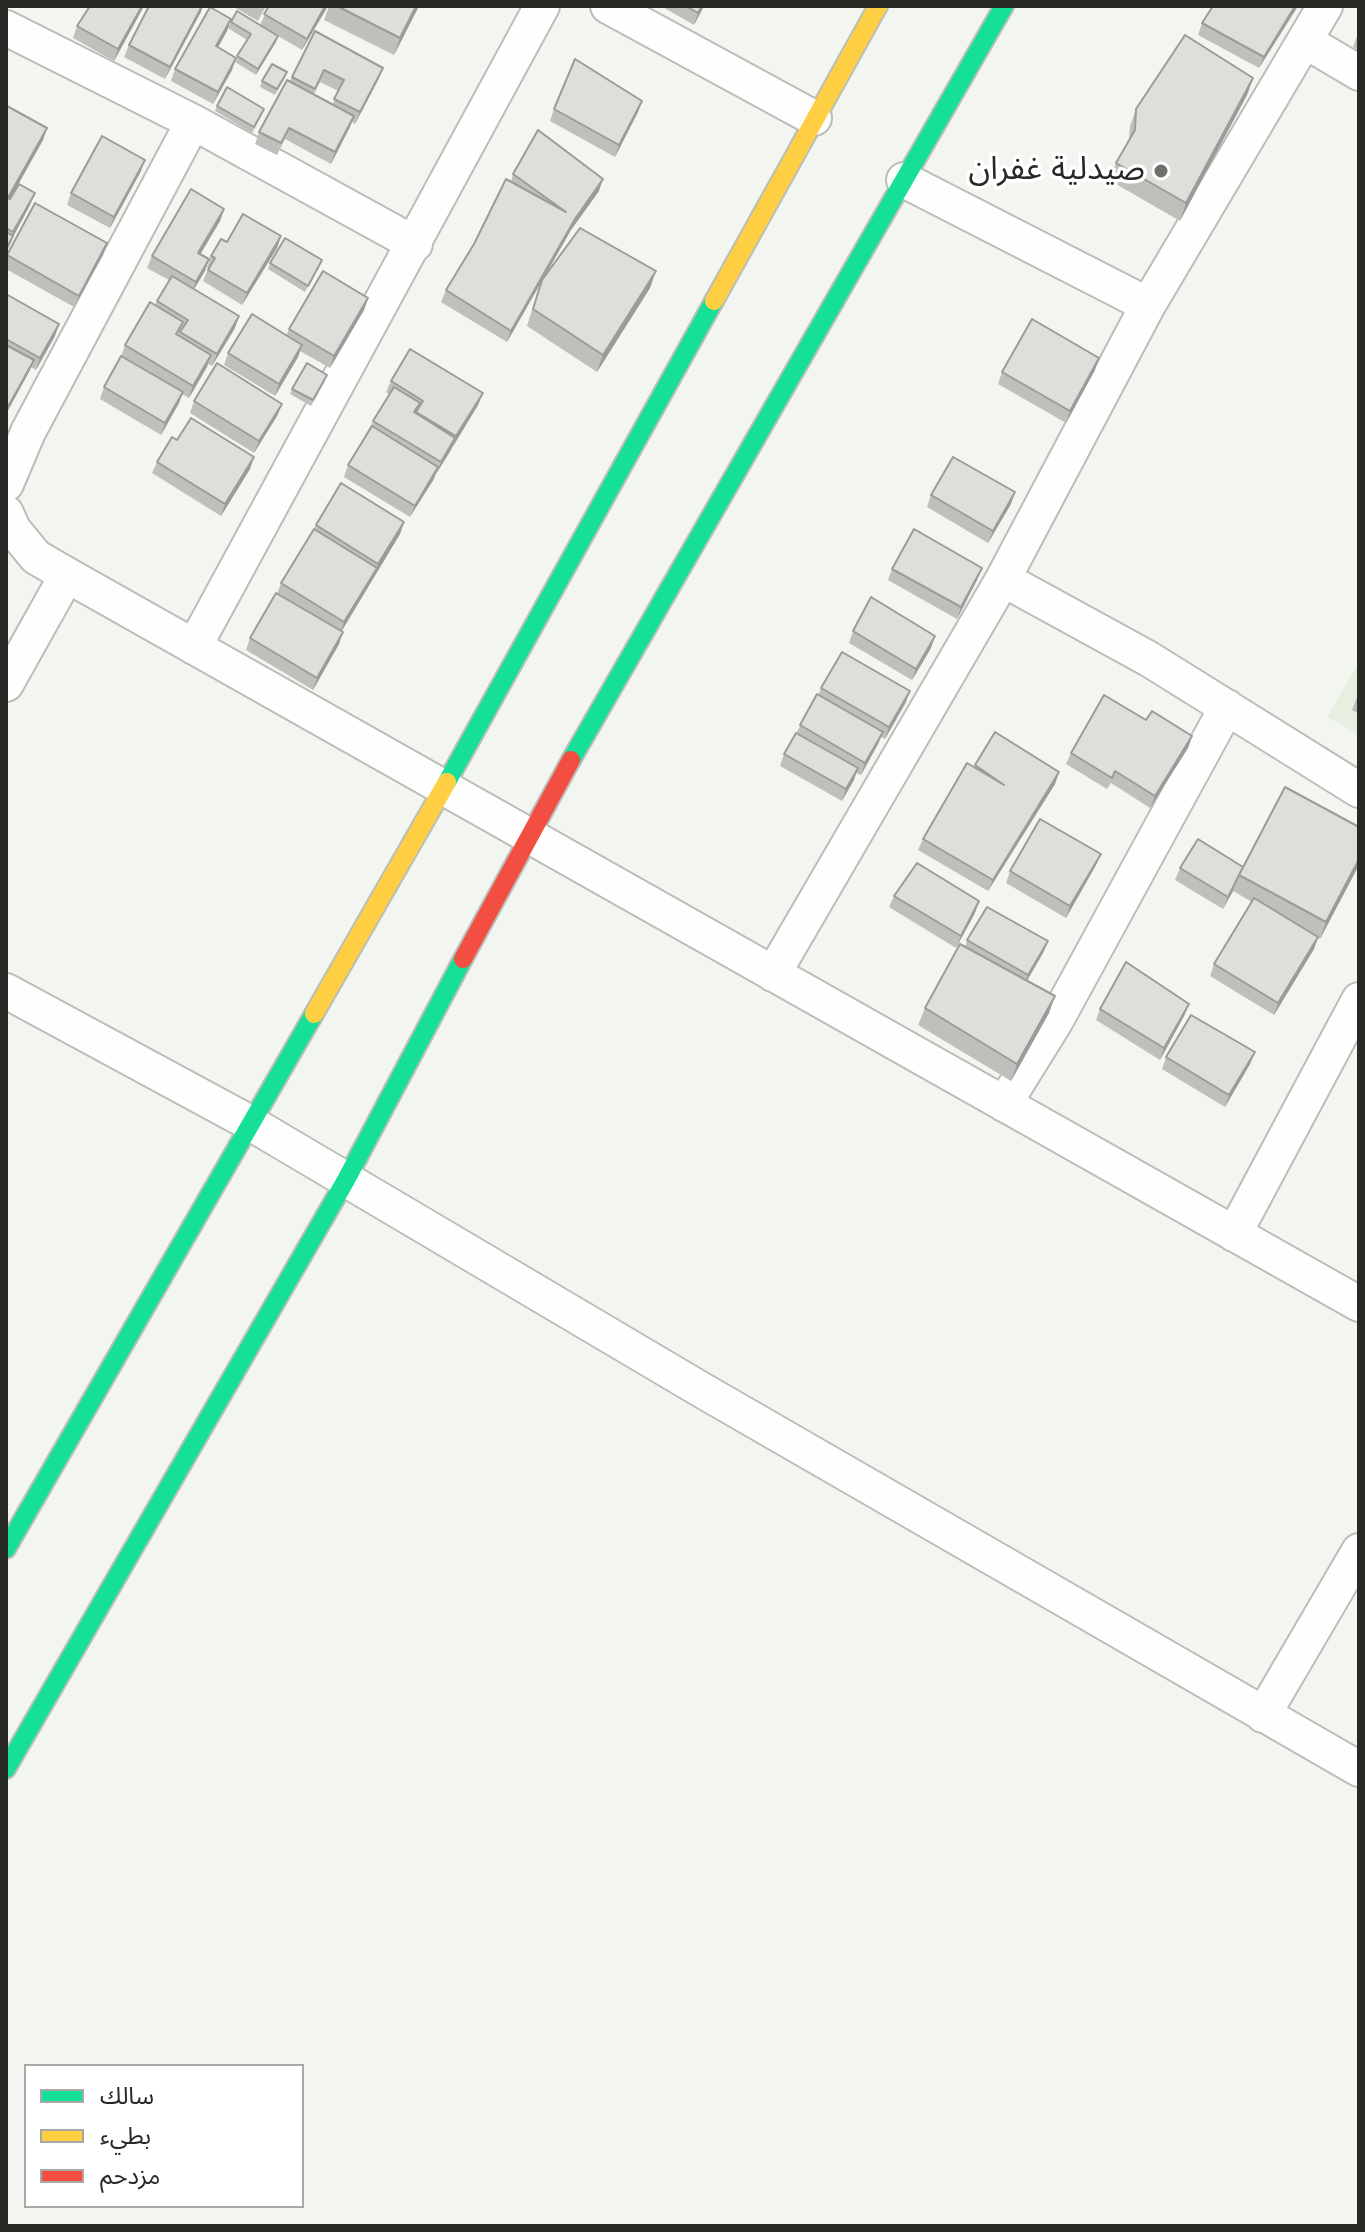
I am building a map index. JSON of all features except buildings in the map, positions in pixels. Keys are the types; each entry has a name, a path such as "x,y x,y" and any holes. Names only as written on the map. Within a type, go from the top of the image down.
{"main road":[{"path":"6,1549 444,788 878,6"},
{"path":"6,1769 346,1180 528,835 1004,6"}],"street":[{"path":"194,647 542,6"},
{"path":"608,6 814,118"},
{"path":"773,974 921,713 1003,579 1148,305 1325,6"},
{"path":"6,28 193,122 415,244"},
{"path":"1305,41 1359,73"},
{"path":"6,484 28,432 193,122"},
{"path":"904,180 1148,305"},
{"path":"6,513 13,529 36,557 1359,1304"},
{"path":"6,684 67,575"},
{"path":"1003,579 1227,707 1359,790"},
{"path":"1004,1104 1055,1022 1227,707"},
{"path":"6,991 252,1124 1359,1769"},
{"path":"1234,1234 1359,1000"},
{"path":"1263,1715 1359,1551"}],"shaded area":[{"path":"1359,661 1359,735 1327,717"}],"traffic: fast":[{"path":"571,760 1004,6"},
{"path":"447,782 714,301"},
{"path":"6,1769 346,1180 463,959"},
{"path":"6,1549 314,1014"}],"traffic: slow":[{"path":"714,301 878,6"},
{"path":"314,1014 447,782"}],"traffic: jam":[{"path":"463,959 571,760"}],"place":[{"name":"صيدلية غفران","path":"1161,171"}]}
